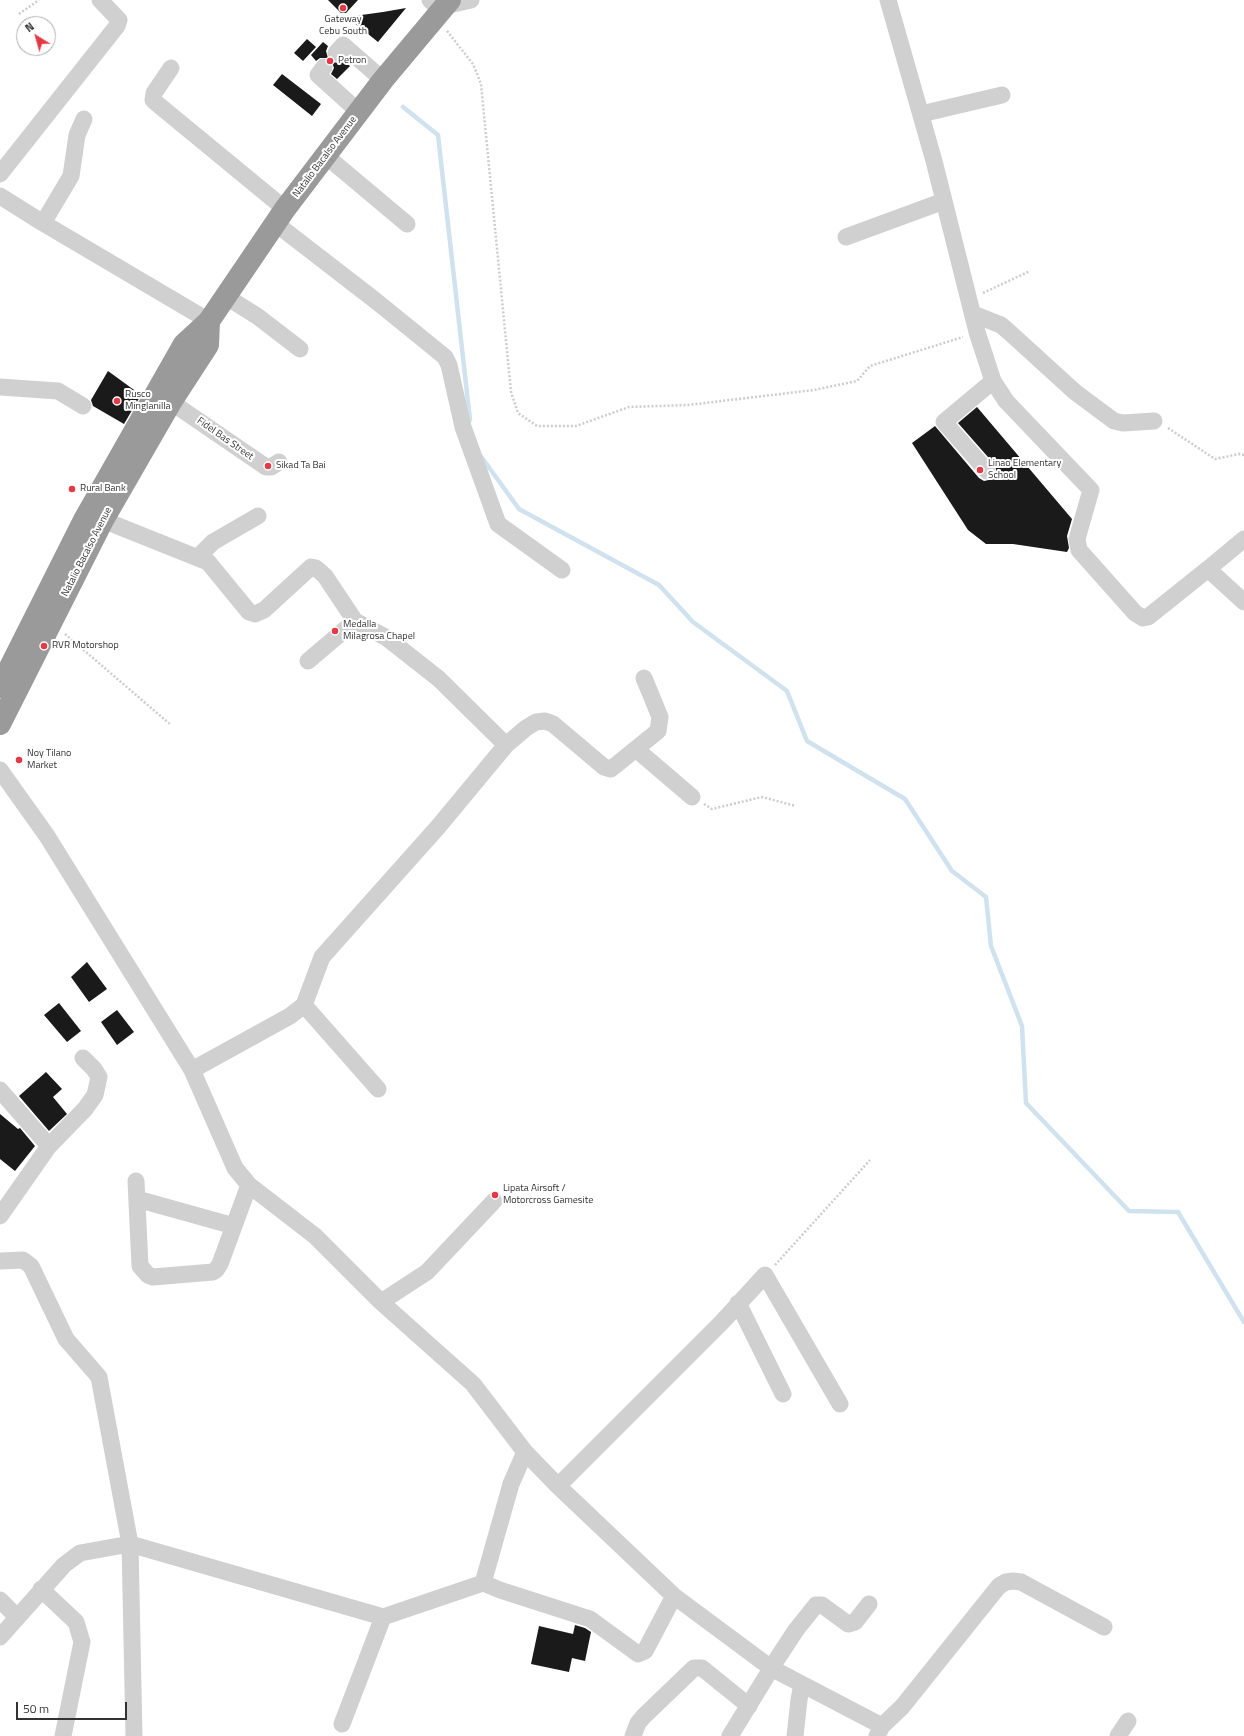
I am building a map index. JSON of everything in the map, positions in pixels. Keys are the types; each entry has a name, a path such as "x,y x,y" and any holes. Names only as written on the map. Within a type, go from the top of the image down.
{"highway":[{"name":"Natalio Bacalso Avenue","path":"0,687 84,520 184,344 209,321 280,216 440,7"},
{"name":"Natalio Bacalso Avenue","path":"0,724 103,520 172,402 208,345 209,321"}],"street":[{"path":"0,174 117,26 119,20 100,0"},
{"path":"440,7 471,0"},
{"path":"888,0 921,114 977,332 993,381 1006,401 1091,490 1077,539 1078,550 1135,613 1142,618 1148,617 1244,539"},
{"path":"336,53 343,45 383,80"},
{"path":"324,67 318,74 359,112"},
{"path":"171,68 154,92 153,100 376,301 445,358 449,365 463,427 498,524 562,570"},
{"path":"921,114 1002,95"},
{"path":"43,223 71,176 77,136 84,119"},
{"path":"326,156 407,224"},
{"path":"0,196 209,321"},
{"path":"846,237 944,201"},
{"path":"225,296 257,316 300,350"},
{"path":"971,306 1004,328 1075,392 1114,421 1123,423 1158,423"},
{"path":"987,471 944,422 993,381"},
{"path":"0,387 58,391 83,406"},
{"name":"Fidel Bas Street","path":"172,402 266,467 271,467 279,462"},
{"path":"198,557 213,542 258,516"},
{"path":"103,520 198,557 213,566 250,612 255,614 264,610 311,567 316,568 325,576 355,621 387,638 439,679 506,745"},
{"path":"1208,569 1244,602"},
{"path":"308,660 355,621"},
{"path":"192,1070 290,1016 304,1005 322,957 438,826 506,745 536,722 545,721 553,724 604,767 614,768 637,750 658,731 660,717 644,678"},
{"path":"637,750 692,797"},
{"path":"0,770 47,836 192,1070 235,1168 249,1185 315,1236 381,1302 473,1384 526,1452 558,1486 674,1596 771,1668 802,1684 880,1731 902,1707 994,1592 1006,1582 1021,1582 1104,1627"},
{"path":"304,1005 378,1089"},
{"path":"0,1216 49,1146 85,1109 95,1095 98,1077 94,1069 83,1058"},
{"path":"0,1090 49,1146"},
{"path":"136,1181 140,1266 148,1275 153,1277 213,1272 220,1264 249,1185"},
{"path":"137,1199 234,1226"},
{"path":"381,1302 426,1272 494,1201"},
{"path":"0,1261 23,1260 31,1266 66,1339 99,1377 130,1544 134,1736"},
{"path":"558,1486 722,1322 738,1303 765,1276 840,1404"},
{"path":"738,1303 783,1394"},
{"path":"483,1582 511,1484 526,1452"},
{"path":"0,1637 64,1565 80,1553 130,1544 383,1617 483,1582 500,1590 590,1619 638,1654 645,1651 674,1596"},
{"path":"41,1590 76,1622 82,1642 63,1736"},
{"path":"0,1600 17,1617"},
{"path":"730,1736 796,1630 818,1604 822,1605 848,1624 855,1622 868,1604"},
{"path":"342,1724 383,1617"},
{"path":"633,1736 638,1723 644,1716 694,1668 702,1668 749,1706"},
{"path":"795,1736 802,1684"},
{"path":"1118,1736 1128,1722"}],"path":[{"path":"19,14 39,0"},
{"path":"440,7 472,64 481,84 511,392 518,413 537,426 576,426 629,407 688,406 814,390 857,381 870,366 977,332"},
{"path":"971,306 1030,272"},
{"path":"1158,423 1215,459 1239,454 1244,455"},
{"path":"51,622 172,725"},
{"path":"692,797 712,809 762,797 796,806"},
{"path":"765,1276 870,1160"}],"building":[{"name":"Gateway Cebu South","path":"328,0 358,0 346,13 341,13"},
{"path":"406,8 378,42 347,17 383,12"},
{"path":"307,39 316,47 303,61 294,53"},
{"path":"323,42 328,46 326,51 328,58 320,58 316,61 311,55"},
{"path":"343,60 350,66 337,79 331,74 334,68 332,62 339,63"},
{"path":"282,74 321,104 312,116 273,85"},
{"name":"Rusco Minglanilla","path":"108,371 141,395 124,424 93,406 91,400"},
{"name":"Linao Elementary School","path":"977,407 1072,519 1067,536 1069,548 1067,552 1013,544 986,544 968,530 912,443 935,426 979,478 984,481 993,479 997,474 995,465 958,423"},
{"path":"87,962 107,989 89,1002 71,977"},
{"path":"59,1003 81,1031 67,1042 44,1015"},
{"path":"117,1010 134,1032 117,1045 101,1022"},
{"path":"46,1072 62,1089 53,1097 67,1114 49,1131 19,1096"},
{"path":"0,1114 18,1129 20,1128 35,1146 15,1171 0,1159"},
{"path":"575,1625 585,1628 591,1632 585,1661 572,1658 569,1672 531,1664 539,1626 573,1634"}],"waterway":[{"path":"403,107 438,135 470,420"},
{"path":"480,455 519,509 659,585 693,622 787,691 807,741 905,799 952,871 986,897 991,946 1022,1026 1026,1103 1129,1211 1178,1212 1244,1322"}],"place":[{"name":"Gateway Cebu South","path":"343,8"},
{"name":"Petron","path":"330,61"},
{"name":"Rusco Minglanilla","path":"117,401"},
{"name":"Sikad Ta Bai","path":"268,466"},
{"name":"Linao Elementary School","path":"980,470"},
{"name":"Rural Bank","path":"72,489"},
{"name":"Medalla Milagrosa Chapel","path":"335,631"},
{"name":"RVR Motorshop","path":"44,646"},
{"name":"Noy Tilano Market","path":"19,760"},
{"name":"Lipata Airsoft / Motorcross Gamesite","path":"495,1195"}]}
